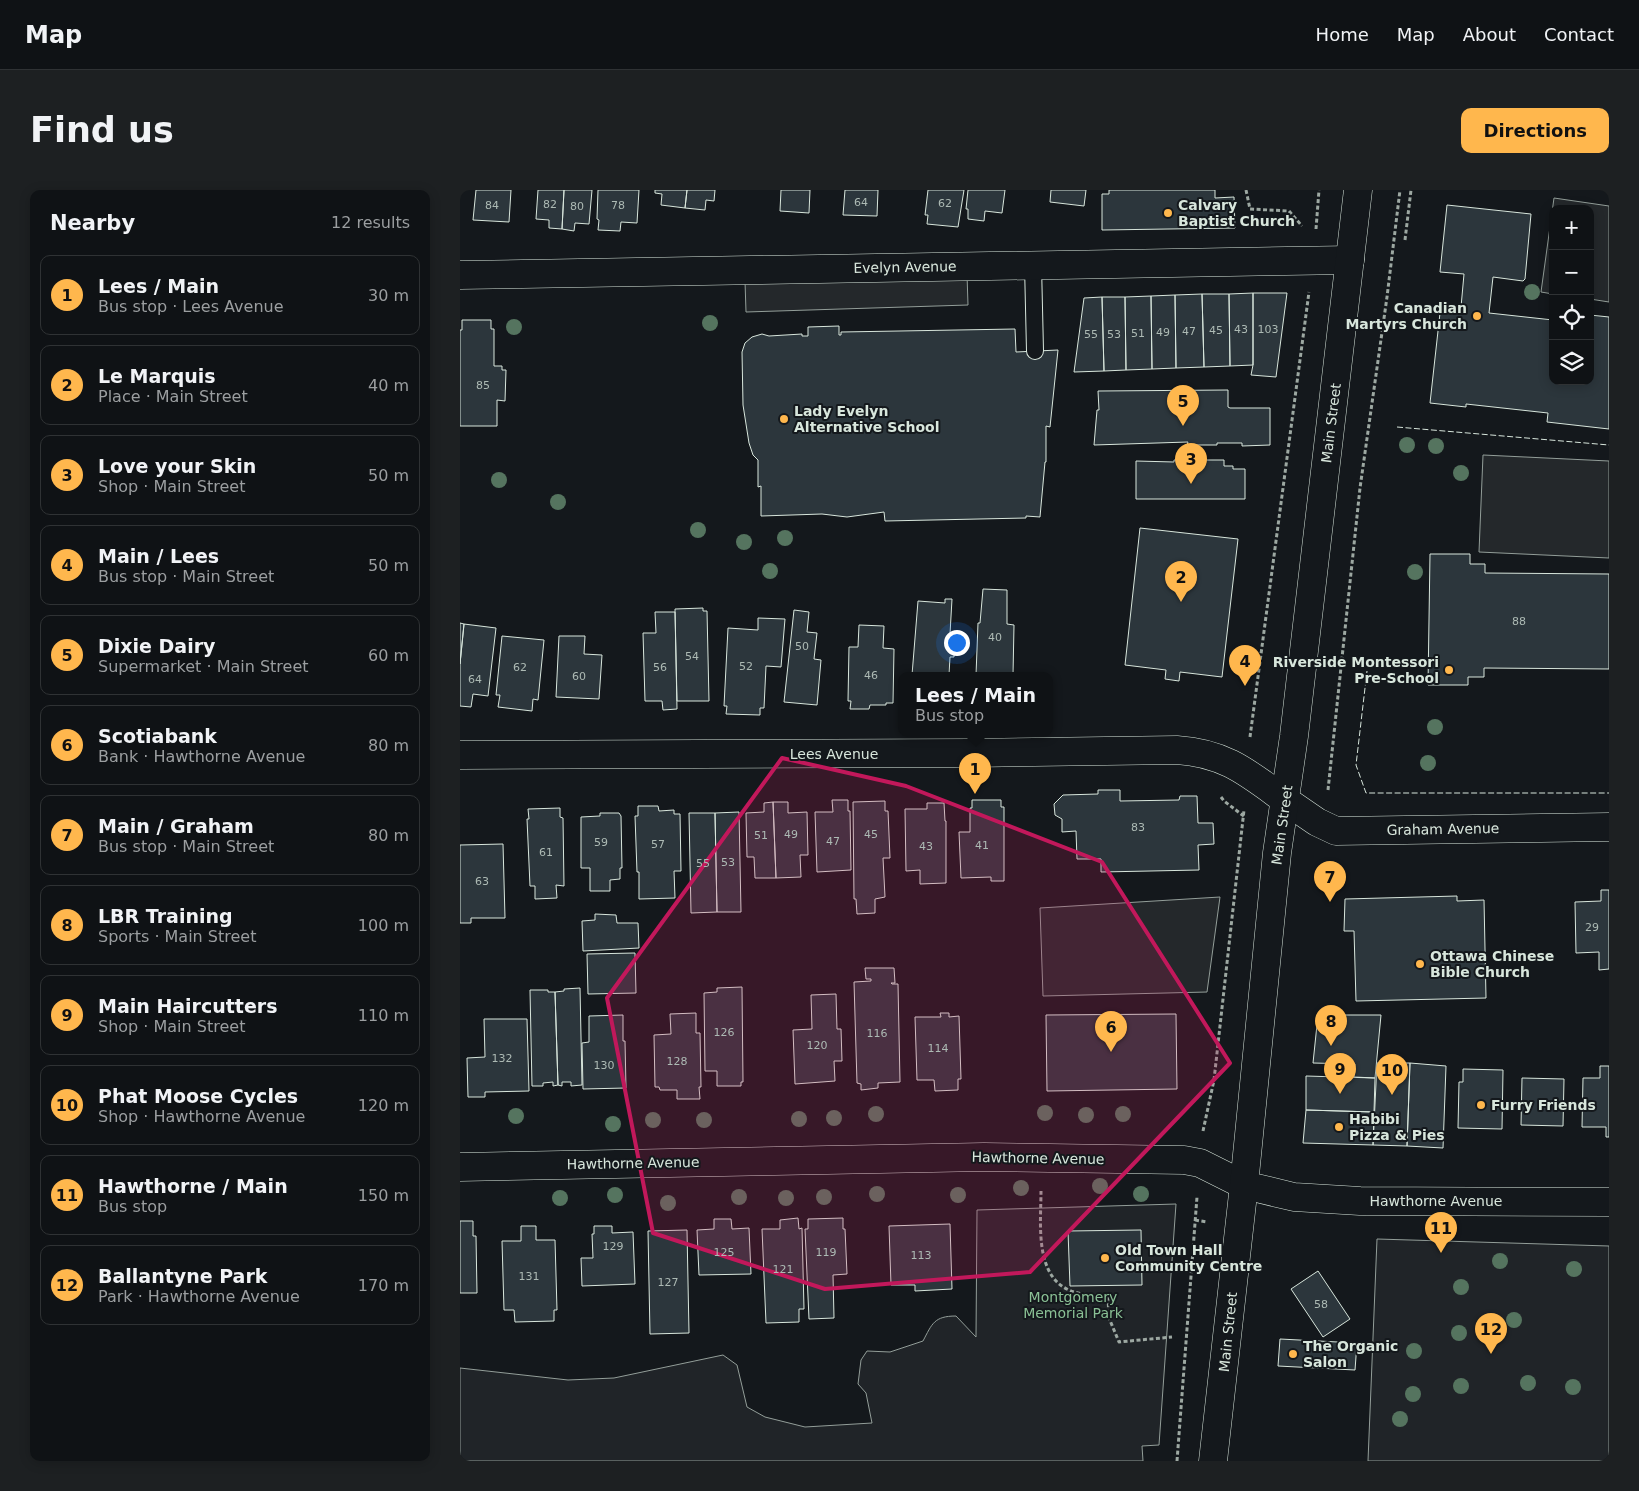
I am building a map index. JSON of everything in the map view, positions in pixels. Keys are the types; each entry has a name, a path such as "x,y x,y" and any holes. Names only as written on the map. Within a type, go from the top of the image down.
{"main road":[{"name":"Main Street","path":"1213,1461 1244,1185 1274,878 1358,190"},
{"name":"Evelyn Avenue","path":"460,275 1350,260"},
{"name":"Lees Avenue","path":"460,755 973,753 1177,750 1210,754 1234,765 1285,800"},
{"name":"Graham Avenue","path":"1285,800 1317,822 1336,830 1609,827"},
{"name":"Hawthorne Avenue","path":"460,1167 984,1157 1184,1160 1200,1164 1244,1185 1294,1197 1360,1201 1609,1202"}],"lane":[{"path":"1033,265 1036,351"}],"path":[{"path":"1246,190 1250,209 1289,210 1302,226"},
{"path":"1317,219 1319,190"},
{"path":"1328,791 1360,488 1400,190"},
{"path":"1405,240 1411,190"},
{"path":"1177,1461 1203,1132 1214,1080 1253,710 1308,301"},
{"path":"1041,1188 1041,1231 1045,1264 1055,1282 1076,1293 1108,1296 1110,1318 1119,1342 1172,1337"}],"highlighted area":[{"path":"782,758 906,786 1102,862 1230,1063 1030,1272 825,1289 653,1233 607,998"}],"green space":[{"name":"Montgomery Memorial Park","path":"1176,1204 1159,1445 1142,1446 1143,1461 460,1461 460,1368 568,1380 614,1378 723,1355 737,1365 747,1407 765,1417 805,1427 872,1423 866,1393 858,1384 861,1360 867,1351 890,1352 923,1341 938,1319 949,1316 956,1316 976,1337 977,1210"},
{"path":"1377,1239 1609,1246 1609,1461 1368,1461"}],"shaded area":[{"path":"1554,198 1609,206 1609,302 1594,300 1594,205 1553,205"},
{"path":"1549,234 1549,293 1541,292"},
{"path":"967,274 968,305 746,312 745,281"},
{"path":"1483,455 1609,461 1609,558 1479,552"},
{"path":"1220,897 1207,992 1043,996 1040,908"}],"building":[{"path":"476,190 511,190 509,222 473,220"},
{"path":"538,190 564,190 562,229 549,228 549,220 536,219"},
{"path":"564,190 592,190 589,224 575,223 574,231 562,229"},
{"path":"598,190 639,190 637,223 621,222 620,231 598,230"},
{"path":"655,190 687,190 685,208 661,205 662,194 655,193"},
{"path":"687,190 715,190 714,201 706,200 705,210 685,208"},
{"path":"781,190 810,190 809,213 780,211"},
{"path":"845,190 878,190 877,216 843,215"},
{"path":"928,190 964,190 958,227 927,224 928,215 925,215"},
{"path":"968,190 1005,190 1002,213 985,211 984,221 968,219 968,209 966,209"},
{"path":"1051,190 1086,190 1084,206 1050,202"},
{"name":"Calvary Baptist Church","path":"1109,190 1215,190 1215,198 1234,197 1235,228 1102,230 1102,194 1109,194"},
{"name":"Canadian Martyrs Church","path":"1447,205 1531,214 1525,279 1523,281 1493,277 1489,313 1549,320 1549,385 1594,385 1594,315 1609,317 1609,429 1547,422 1548,413 1466,404 1466,407 1430,403 1441,304 1461,307 1464,274 1440,272"},
{"path":"1253,293 1287,293 1276,377 1251,375 1253,365"},
{"path":"1253,293 1253,365 1230,366 1229,294"},
{"path":"1202,294 1204,367 1176,368 1175,295"},
{"path":"1202,294 1229,294 1230,366 1204,367"},
{"path":"1175,295 1176,368 1152,369 1151,296"},
{"path":"1151,296 1152,369 1126,370 1125,297"},
{"path":"1102,297 1104,371 1074,372 1084,298"},
{"path":"1102,297 1125,297 1126,370 1104,371"},
{"path":"462,320 491,320 491,329 494,329 494,366 502,366 502,370 506,370 505,401 497,400 497,426 460,426 460,330 462,330"},
{"path":"839,326 839,335 841,335 841,332 1015,329 1016,352 1058,350 1050,427 1046,426 1046,462 1040,517 885,521 884,512 847,517 822,514 761,516 761,486 758,487 758,460 753,455 749,443 743,405 742,352 745,343 752,337 762,334 769,336 802,334 802,336 808,336 808,327"},
{"path":"1228,390 1228,407 1230,408 1270,408 1270,445 1242,446 1242,443 1217,443 1217,445 1187,445 1188,442 1094,445 1097,410 1099,410 1098,391"},
{"path":"1174,460 1224,460 1224,466 1233,466 1233,469 1245,469 1245,499 1136,499 1136,461 1174,462"},
{"path":"1140,528 1238,539 1222,677 1180,672 1179,681 1165,679 1166,670 1125,665"},
{"path":"1430,554 1470,554 1470,564 1485,564 1485,573 1609,574 1609,669 1484,668 1484,677 1468,677 1468,685 1428,685"},
{"path":"983,589 1007,590 1007,624 1014,625 1013,672 976,672 978,623 980,623"},
{"path":"945,599 952,599 950,634 955,634 954,657 950,657 949,672 912,672 918,601 945,603"},
{"path":"703,608 703,611 707,611 709,701 677,701 675,609"},
{"path":"794,610 809,612 807,632 817,633 814,659 821,660 817,705 784,702"},
{"path":"655,612 675,612 677,709 663,710 662,701 645,701 643,633 656,633"},
{"path":"758,618 785,619 781,667 766,666 764,708 760,708 760,715 726,714 727,706 724,706 728,628 758,630"},
{"path":"460,623 464,624 460,664"},
{"path":"464,624 496,628 488,696 473,694 471,707 460,706 460,664"},
{"path":"859,625 884,626 883,648 894,649 893,703 870,705 869,709 850,709 851,701 848,701 849,647 858,647"},
{"path":"502,636 544,640 538,700 533,699 532,711 498,707 500,695 496,695"},
{"path":"559,636 585,636 584,654 602,655 599,699 556,697"},
{"path":"1098,790 1120,790 1120,801 1179,800 1180,796 1197,796 1198,823 1213,823 1214,844 1198,845 1199,870 1101,872 1101,859 1077,859 1076,831 1062,832 1062,819 1055,815 1054,804 1063,795 1098,794"},
{"path":"832,800 848,800 848,811 850,811 851,870 817,872 815,812 833,812"},
{"path":"972,800 1001,800 1001,807 1004,807 1004,881 991,881 991,877 961,878 959,832 970,832"},
{"path":"885,801 885,811 888,811 890,858 883,858 885,897 875,899 875,913 857,914 856,899 854,899 853,802"},
{"path":"773,802 776,878 755,878 754,857 747,857 746,813 764,812 764,803"},
{"path":"773,802 788,802 788,813 807,812 808,855 800,855 801,877 776,878"},
{"path":"927,803 944,803 946,821 946,883 920,884 920,870 906,871 905,809 927,809"},
{"path":"638,806 658,806 659,811 674,810 674,814 680,814 681,871 674,871 675,898 639,899 635,816 638,816"},
{"path":"560,808 560,817 563,818 564,886 556,885 557,898 535,899 535,886 530,886 528,809"},
{"path":"739,812 741,912 717,912 715,813"},
{"path":"600,813 619,813 621,816 622,868 620,868 620,879 610,880 610,891 590,891 590,868 581,868 581,817 600,816"},
{"path":"689,813 715,813 717,912 691,913"},
{"path":"503,844 505,918 471,918 471,923 460,923 460,845"},
{"path":"1601,890 1609,890 1609,969 1599,970 1599,952 1576,953 1575,902 1601,901"},
{"name":"Ottawa Chinese Bible Church","path":"1457,896 1457,901 1484,900 1486,998 1356,1001 1354,931 1344,931 1345,899"},
{"path":"595,914 616,915 617,923 638,923 639,948 583,951 582,921 595,920"},
{"path":"635,953 636,993 588,994 587,954"},
{"path":"865,968 894,968 895,983 891,983 898,984 900,1082 878,1083 878,1088 861,1090 861,1084 857,1083 854,982 871,981 871,979 866,979"},
{"path":"742,987 743,1082 741,1082 741,1086 717,1086 717,1071 705,1071 704,993 717,992 717,988"},
{"path":"580,988 582,1085 571,1086 571,1082 562,1082 562,1086 558,1085 555,992 564,991 564,989"},
{"path":"530,990 555,992 558,1085 553,1086 553,1082 543,1083 543,1086 532,1086"},
{"path":"836,994 837,1029 841,1029 842,1061 834,1061 835,1081 795,1084 793,1030 812,1029 811,995"},
{"path":"696,1013 696,1033 700,1033 700,1099 677,1099 677,1090 660,1090 659,1087 655,1087 654,1035 671,1034 670,1014"},
{"path":"940,1013 949,1013 949,1017 959,1016 961,1079 958,1079 958,1090 935,1091 934,1080 917,1080 915,1017 941,1017"},
{"path":"1176,1014 1177,1089 1047,1091 1046,1015"},
{"path":"623,1015 626,1088 583,1089 582,1043 589,1042 589,1016"},
{"path":"1318,1015 1381,1015 1375,1078 1354,1077 1355,1064 1313,1063"},
{"path":"484,1019 527,1019 529,1091 485,1092 485,1097 468,1097 467,1058 485,1057"},
{"path":"1377,1063 1410,1063 1407,1146 1373,1145"},
{"path":"1410,1063 1446,1066 1443,1148 1407,1146"},
{"path":"1600,1066 1609,1066 1609,1137 1606,1137 1606,1127 1582,1127 1583,1078 1600,1078"},
{"name":"Furry Friends","path":"1463,1069 1503,1070 1502,1129 1458,1128 1459,1082 1463,1082"},
{"path":"1306,1076 1375,1078 1374,1112 1306,1110"},
{"path":"1522,1078 1564,1079 1563,1126 1521,1125"},
{"name":"Habibi Pizza & Pies","path":"1306,1110 1374,1112 1373,1145 1303,1143"},
{"path":"798,1218 799,1229 802,1228 804,1309 799,1309 799,1322 766,1323 762,1229 780,1229 780,1220"},
{"path":"843,1218 847,1274 833,1275 834,1318 809,1319 805,1229 808,1229 808,1219"},
{"path":"714,1219 731,1219 732,1229 749,1228 751,1274 699,1275 697,1230 714,1229"},
{"path":"460,1221 473,1221 473,1236 476,1236 477,1293 460,1293"},
{"path":"950,1224 952,1289 915,1291 915,1285 891,1285 889,1226"},
{"path":"521,1226 536,1226 536,1240 555,1240 557,1310 554,1310 554,1321 515,1322 514,1310 504,1310 502,1241 521,1241"},
{"path":"594,1226 612,1226 612,1233 633,1232 635,1284 582,1286 581,1258 593,1258 592,1234 594,1234"},
{"path":"687,1230 689,1333 650,1334 648,1231"},
{"name":"Old Town Hall Community Centre","path":"1141,1230 1142,1285 1070,1286 1068,1231"},
{"path":"1318,1271 1350,1319 1323,1337 1291,1289"},
{"path":"1280,1339 1357,1343 1355,1370 1278,1366"}],"fence":[{"path":"1397,427 1609,445"},
{"path":"1367,671 1356,765 1366,793 1609,793"}],"place":[{"name":"Calvary Baptist Church","path":"1168,213"},
{"name":"Canadian Martyrs Church","path":"1477,316"},
{"name":"Lady Evelyn Alternative School","path":"784,419"},
{"name":"Dixie Dairy","path":"1183,426"},
{"name":"Love your Skin","path":"1191,484"},
{"name":"Le Marquis","path":"1181,602"},
{"name":"Riverside Montessori Pre-School","path":"1449,670"},
{"name":"Main / Lees","path":"1245,686"},
{"name":"Lees / Main","path":"975,794"},
{"name":"Main / Graham","path":"1330,902"},
{"name":"Ottawa Chinese Bible Church","path":"1420,964"},
{"name":"LBR Training","path":"1331,1046"},
{"name":"Scotiabank","path":"1111,1052"},
{"name":"Main Haircutters","path":"1340,1094"},
{"name":"Phat Moose Cycles","path":"1392,1095"},
{"name":"Furry Friends","path":"1481,1105"},
{"name":"Habibi Pizza & Pies","path":"1339,1127"},
{"name":"Hawthorne / Main","path":"1441,1253"},
{"name":"Old Town Hall Community Centre","path":"1105,1258"},
{"name":"The Organic Salon","path":"1293,1354"},
{"name":"Ballantyne Park","path":"1491,1354"}]}
